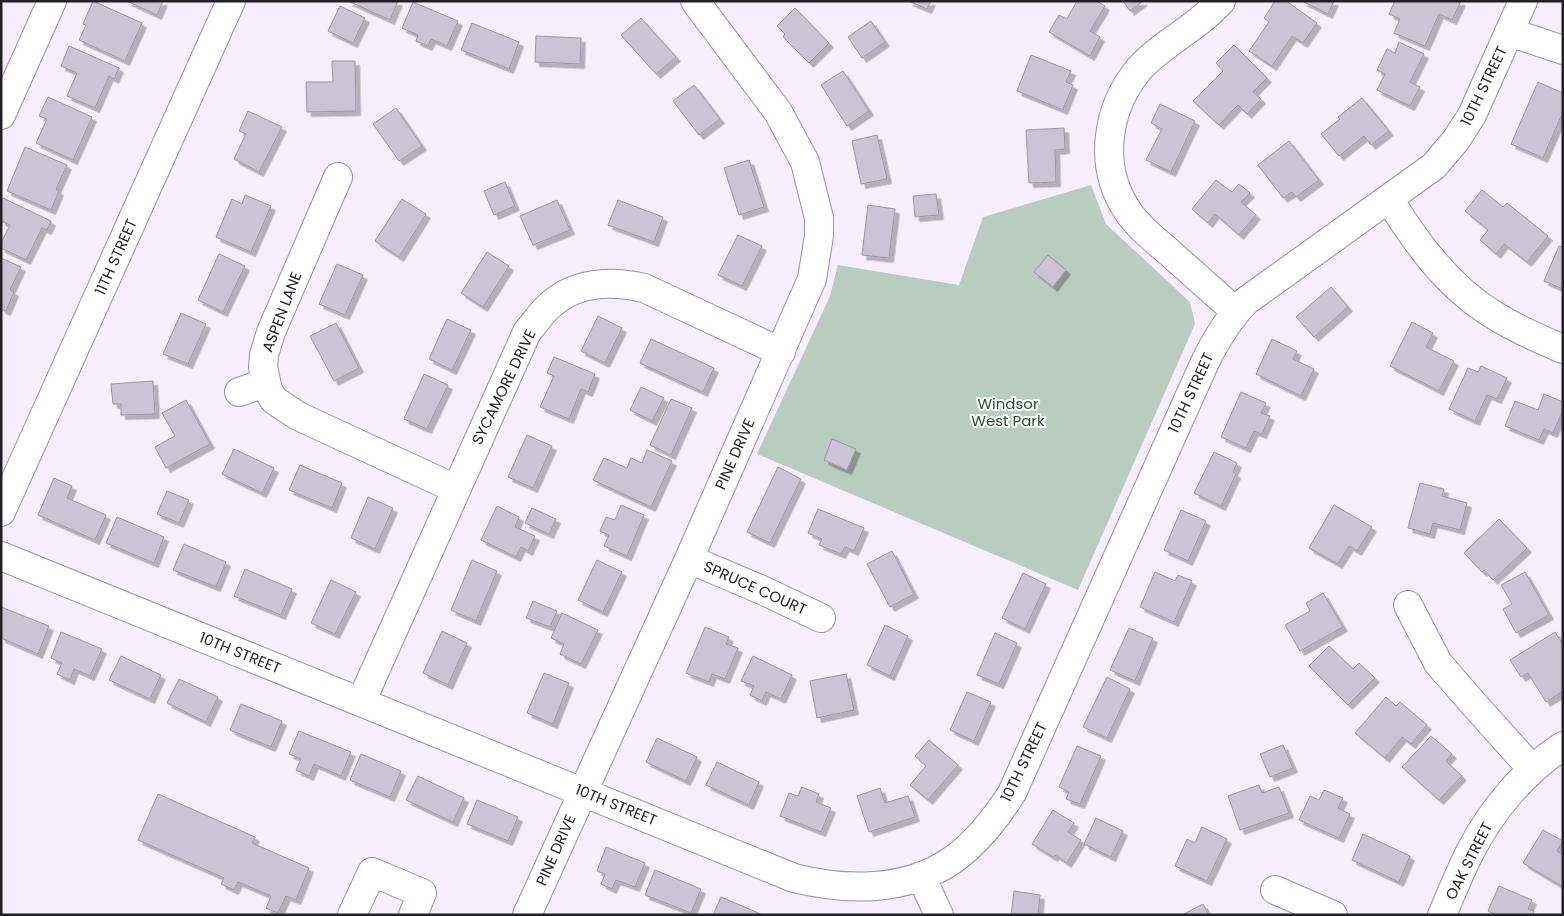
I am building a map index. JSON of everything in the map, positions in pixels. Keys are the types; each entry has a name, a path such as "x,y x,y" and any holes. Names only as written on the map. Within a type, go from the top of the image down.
{"street":[{"path":"1,115 52,1"},
{"name":"11TH STREET","path":"1,512 231,1"},
{"name":"PINE DRIVE","path":"528,915 689,559 812,279 819,236 819,218 805,162 778,112 695,1"},
{"path":"1221,1 1199,22 1148,60 1126,86 1111,123 1109,145 1113,179 1128,210 1143,229 1235,311"},
{"name":"10TH STREET","path":"1,556 794,878 848,887 889,884 921,876 938,869 971,844 998,815 1012,792 1205,362 1218,336 1235,311 1246,301 1434,166 1456,140 1472,115 1523,1"},
{"path":"1509,32 1563,50"},
{"name":"ASPEN LANE","path":"265,384 263,367 271,332 338,177"},
{"path":"1389,199 1408,230 1429,256 1453,283 1471,299 1517,328 1563,349"},
{"name":"SYCAMORE DRIVE","path":"361,702 527,332 548,307 572,290 588,285 609,283 630,285 644,288 781,352"},
{"path":"239,392 265,384 274,400 298,416 456,489"},
{"name":"SPRUCE COURT","path":"689,559 821,618"},
{"path":"1408,605 1438,663 1532,770"},
{"name":"OAK STREET","path":"1442,915 1471,851 1492,817 1532,770 1563,746"},
{"path":"352,915 372,872 422,894 413,915"},
{"path":"921,876 939,915"},
{"path":"1275,890 1333,915"}],"green space":[{"name":"Windsor West Park","path":"1091,185 1106,224 1190,302 1195,324 1078,590 757,454 830,296 838,265 959,285 983,217"}],"building":[{"path":"93,1 142,23 125,61 79,40 86,25 83,24"},
{"path":"127,1 163,1 157,15"},
{"path":"348,1 398,1 390,20"},
{"path":"908,1 931,1 927,9"},
{"path":"1077,1 1097,1 1105,6 1090,31 1100,37 1090,56 1049,32 1059,15 1067,19"},
{"path":"1123,1 1143,1 1130,11"},
{"path":"1275,1 1286,1 1317,23 1303,43 1292,36 1272,66 1249,51 1269,22 1264,18"},
{"path":"1302,1 1334,1 1328,14"},
{"path":"1395,1 1461,1 1452,20 1439,14 1425,46 1394,33 1400,19 1389,14"},
{"path":"413,2 458,21 447,46 431,39 428,46 416,41 418,35 402,28"},
{"path":"340,6 365,18 353,43 328,31"},
{"path":"795,8 829,43 809,63 783,37 785,34 777,26"},
{"path":"641,18 676,57 656,74 621,35"},
{"path":"871,21 885,42 862,58 848,37"},
{"path":"472,23 519,42 509,69 461,50"},
{"path":"536,36 581,38 580,64 535,62"},
{"path":"1399,42 1424,54 1410,82 1420,87 1410,106 1377,90 1385,74 1377,70 1387,49 1395,53"},
{"path":"1234,45 1267,78 1253,92 1261,99 1247,114 1238,105 1219,125 1193,101 1223,71 1216,63"},
{"path":"69,46 119,68 114,79 109,76 95,108 67,96 77,73 61,66"},
{"path":"1031,55 1071,71 1066,82 1073,85 1063,110 1017,91"},
{"path":"332,61 355,61 356,111 307,112 306,82 333,82"},
{"path":"843,71 869,111 847,126 821,85"},
{"path":"1538,82 1563,93 1563,112 1543,158 1511,144"},
{"path":"694,85 720,119 699,135 673,101"},
{"path":"48,97 92,117 73,160 36,143 47,119 39,116"},
{"path":"1362,98 1389,131 1371,145 1364,136 1339,156 1321,134 1340,119 1338,117"},
{"path":"1160,104 1195,121 1171,172 1146,160 1162,129 1151,123"},
{"path":"396,108 422,146 399,161 373,124"},
{"path":"248,111 282,127 259,172 234,159 246,134 239,131"},
{"path":"1064,128 1065,149 1055,150 1056,182 1029,183 1026,130"},
{"path":"877,135 887,179 861,184 852,141"},
{"path":"1289,141 1319,180 1296,197 1292,192 1283,198 1258,165"},
{"path":"25,147 67,165 56,189 59,191 51,210 7,191"},
{"path":"749,160 764,207 739,215 724,168"},
{"path":"1216,180 1232,192 1239,184 1250,193 1241,202 1256,215 1239,235 1215,214 1208,223 1192,209"},
{"path":"505,182 515,206 494,215 484,191"},
{"path":"1482,190 1503,207 1507,203 1548,236 1527,262 1504,244 1496,254 1480,240 1488,230 1465,211"},
{"path":"936,194 939,215 915,217 913,196"},
{"path":"245,195 271,206 251,252 216,237 232,199 242,204"},
{"path":"3,198 51,221 47,230 42,228 26,260 1,248 1,243 10,225 1,221 1,201"},
{"path":"402,199 426,214 399,257 375,241"},
{"path":"557,200 570,230 533,245 520,216"},
{"path":"618,200 663,217 654,242 608,225"},
{"path":"868,205 895,209 889,258 862,255"},
{"path":"738,235 762,246 742,286 718,275"},
{"path":"1559,246 1563,247 1563,289 1544,281"},
{"path":"487,252 509,266 483,307 461,293"},
{"path":"219,254 245,266 223,312 198,300"},
{"path":"1048,255 1066,270 1053,287 1034,272"},
{"path":"1,258 21,267 10,290 14,292 6,311 1,309"},
{"path":"337,264 363,275 345,315 319,304"},
{"path":"1331,287 1348,307 1314,337 1296,317"},
{"path":"181,313 206,324 188,364 163,354"},
{"path":"598,316 622,328 605,363 581,351"},
{"path":"447,319 471,330 452,370 429,359"},
{"path":"1412,322 1433,333 1426,347 1454,361 1439,391 1390,366"},
{"path":"336,323 359,368 334,381 310,336"},
{"path":"651,339 714,368 703,392 640,363"},
{"path":"1272,339 1297,351 1293,359 1314,369 1301,396 1256,374"},
{"path":"554,357 595,374 588,392 581,389 569,419 540,407 554,376 547,373"},
{"path":"1481,366 1507,378 1497,399 1487,395 1475,421 1449,409 1468,368 1478,372"},
{"path":"424,374 448,385 427,429 404,419"},
{"path":"153,381 155,414 121,415 121,404 113,404 111,384"},
{"path":"641,387 664,398 652,421 630,410"},
{"path":"1241,392 1266,403 1261,413 1270,416 1262,434 1254,431 1246,448 1221,437"},
{"path":"1544,394 1563,402 1563,410 1553,433 1544,429 1539,440 1505,426 1515,401 1538,410"},
{"path":"671,399 692,408 671,455 650,445"},
{"path":"186,400 210,444 166,468 155,447 175,436 162,413"},
{"path":"527,435 552,446 533,488 508,477"},
{"path":"832,439 856,449 847,470 824,460"},
{"path":"234,449 274,468 262,493 222,474"},
{"path":"647,450 672,461 651,507 593,480 604,458 627,468 631,458 642,463"},
{"path":"1214,452 1237,463 1233,472 1236,474 1221,506 1194,493"},
{"path":"300,465 342,483 332,508 289,490"},
{"path":"778,467 801,479 770,543 747,532"},
{"path":"54,478 72,486 67,498 106,515 95,540 38,515"},
{"path":"1420,483 1444,489 1442,496 1467,503 1460,530 1433,523 1430,534 1408,528"},
{"path":"167,491 189,500 179,523 157,514"},
{"path":"368,497 393,508 375,549 351,538"},
{"path":"621,505 644,515 627,556 604,546 609,535 600,531 606,517 615,520"},
{"path":"1334,505 1372,527 1357,551 1349,546 1338,564 1309,548"},
{"path":"497,506 519,517 515,527 535,536 528,551 521,547 516,557 481,540"},
{"path":"532,508 556,519 549,534 525,523"},
{"path":"818,509 864,528 854,551 845,547 841,554 819,545 822,539 808,533"},
{"path":"1181,510 1206,521 1188,561 1164,550"},
{"path":"117,517 164,537 154,563 106,543"},
{"path":"1499,519 1527,548 1493,580 1484,570 1482,572 1464,553"},
{"path":"184,544 226,562 216,587 173,570"},
{"path":"892,551 914,594 890,607 867,564"},
{"path":"472,560 497,571 476,621 451,610"},
{"path":"597,560 622,572 603,612 578,600"},
{"path":"245,569 292,589 281,615 234,596"},
{"path":"1155,572 1175,581 1178,575 1192,581 1174,622 1140,607"},
{"path":"1525,572 1549,615 1516,633 1503,609 1512,604 1501,585"},
{"path":"1023,573 1046,584 1025,629 1002,618"},
{"path":"331,580 356,592 335,634 311,623"},
{"path":"1323,593 1343,627 1300,651 1285,625 1310,611 1306,603"},
{"path":"533,601 557,611 550,627 526,618"},
{"path":"1,607 49,626 38,654 1,638"},
{"path":"562,613 598,630 581,664 560,654 564,644 551,638"},
{"path":"885,625 908,636 890,676 867,665"},
{"path":"705,627 729,637 726,644 738,648 725,679 712,674 709,682 686,673"},
{"path":"1129,628 1153,638 1135,681 1110,670"},
{"path":"442,631 467,643 448,685 423,673"},
{"path":"61,632 102,649 90,676 74,669 70,680 57,674 62,663 51,658"},
{"path":"1555,632 1563,645 1563,691 1546,702 1528,673 1521,677 1510,660"},
{"path":"995,633 1017,643 999,684 977,675"},
{"path":"1329,646 1353,669 1359,663 1375,678 1348,705 1309,666"},
{"path":"121,656 161,675 150,699 109,680"},
{"path":"753,656 792,675 781,699 766,692 762,701 750,695 754,686 741,681"},
{"path":"544,673 569,683 553,724 527,713"},
{"path":"846,674 854,710 817,718 810,681"},
{"path":"1107,677 1130,689 1107,738 1083,727"},
{"path":"179,679 218,697 206,722 167,703"},
{"path":"967,692 991,702 974,741 950,730"},
{"path":"1386,697 1396,706 1400,702 1427,725 1411,744 1402,737 1385,758 1355,733"},
{"path":"241,704 282,721 271,747 230,730"},
{"path":"299,731 351,752 341,776 314,764 309,776 296,770 301,759 289,754"},
{"path":"1431,736 1452,754 1446,761 1462,776 1439,800 1402,767"},
{"path":"657,738 697,757 686,781 646,762"},
{"path":"929,740 958,765 928,800 910,785 926,766 915,756"},
{"path":"1283,745 1293,768 1270,777 1260,754"},
{"path":"1077,746 1101,756 1080,804 1066,799 1069,792 1059,787"},
{"path":"361,754 401,771 390,797 350,780"},
{"path":"717,762 759,782 749,805 706,785"},
{"path":"418,776 464,798 453,822 406,800"},
{"path":"1259,785 1262,793 1279,787 1289,813 1240,830 1228,796"},
{"path":"802,787 819,794 816,802 831,808 821,832 780,816 789,793 798,796"},
{"path":"880,788 885,803 908,796 915,817 869,832 857,796"},
{"path":"1324,790 1343,798 1338,808 1350,814 1339,838 1299,820 1310,796 1319,800"},
{"path":"158,794 255,837 252,843 309,868 296,900 286,896 278,913 266,908 271,896 238,882 234,890 221,884 224,878 138,840"},
{"path":"477,800 518,817 508,841 467,824"},
{"path":"1053,810 1074,823 1068,832 1081,840 1067,863 1032,844"},
{"path":"1096,818 1123,831 1111,857 1084,844"},
{"path":"1202,827 1227,839 1207,881 1175,866 1187,839 1195,843"},
{"path":"1543,830 1563,841 1557,851 1563,855 1563,887 1523,863"},
{"path":"1363,834 1410,856 1399,882 1352,860"},
{"path":"606,847 645,863 635,887 616,880 612,889 601,884 605,874 597,871"},
{"path":"655,870 701,889 691,913 645,895"},
{"path":"1499,886 1532,900 1528,909 1534,911 1533,915 1496,915 1488,911"},
{"path":"1014,891 1040,895 1038,915 1011,915"},
{"path":"721,897 763,915 713,915"},
{"path":"1203,904 1209,915 1182,915"}]}
